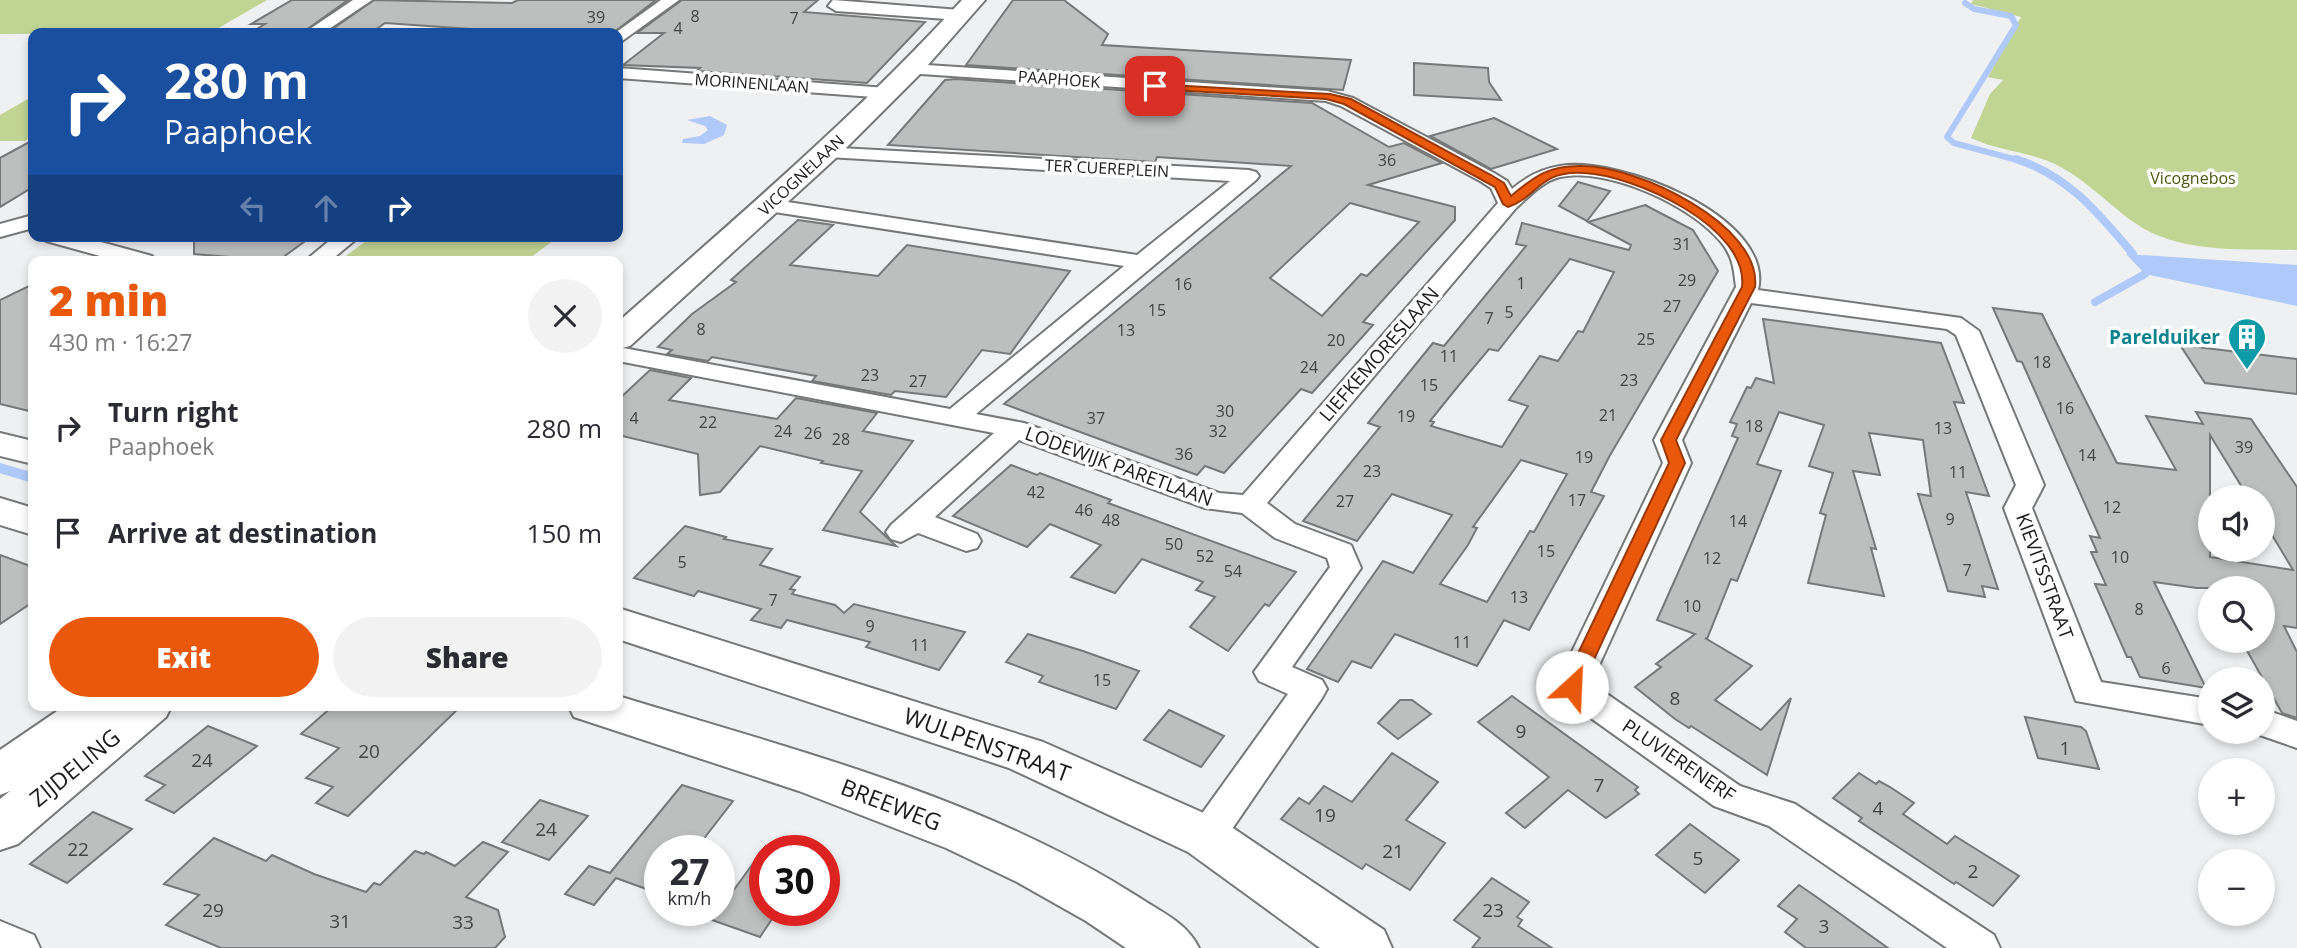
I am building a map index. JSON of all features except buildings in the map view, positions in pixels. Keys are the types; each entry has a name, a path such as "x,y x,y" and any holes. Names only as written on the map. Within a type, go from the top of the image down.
{"street":[{"path":"320,28 363,0"},
{"path":"623,35 671,0"},
{"path":"842,0 836,6 967,7"},
{"name":"VICOGNELAAN","path":"623,335 828,150 912,69 967,7"},
{"name":"PAAPHOEK","path":"912,69 1327,96 1348,102 1487,177 1500,185 1508,204"},
{"name":"MORINENLAAN","path":"623,73 887,93"},
{"name":"TER CUEREPLEIN","path":"828,150 1249,176 955,418"},
{"name":"PLUVIERENERF","path":"1508,204 1544,175 1563,170 1584,169 1651,187 1698,210 1727,234 1745,259 1750,273 1744,295 1668,440 1677,463 1572,687 1727,796 1782,815 1980,948"},
{"name":"LIEFKEMORESLAAN","path":"1250,505 1508,204"},
{"path":"768,205 1142,262"},
{"path":"0,231 28,222"},
{"path":"76,242 127,256"},
{"path":"323,256 341,242"},
{"name":"KIEVITSSTRAAT","path":"1744,295 1943,322 1962,327 1971,336 2030,485 2018,508 2088,692 2198,710"},
{"name":"LODEWIJK PARETLAAN","path":"623,355 1015,429 1215,502 1250,505"},
{"name":"LODEWIJK PARETLAAN","path":"967,541 908,526 1015,429"},
{"path":"0,444 28,452"},
{"path":"1206,837 1310,689 1271,672 1346,568 1340,552 1285,530 1250,505"},
{"path":"0,510 28,520"},
{"name":"WULPENSTRAAT","path":"623,625 1026,755 1206,837 1364,948"},
{"name":"ZIJDELING","path":"0,775 93,711"},
{"name":"ZIJDELING","path":"0,829 142,711"},
{"name":"BREEWEG","path":"610,711 867,794 1001,848 1102,901 1171,948"},
{"path":"2275,727 2297,735"},
{"path":"0,939 20,948"}],"green space":[{"path":"0,0 267,0 219,28 28,28 28,34 0,34"},
{"name":"Vicognebos","path":"1973,0 2297,0 2297,250 2213,248 2171,240 2135,223 2083,181 2060,167 1971,138 1990,94 2003,80 1988,77 2021,17 1971,4"},
{"path":"28,99 28,139 0,141 0,115"},
{"path":"365,242 551,242 533,256 346,256"}],"water":[{"path":"710,116 727,125 724,135 704,144 682,143 683,139 700,136 708,130 705,126 687,120"},
{"path":"2126,254 2297,265 2297,306 2145,274"}],"waterway":[{"path":"1965,3 1974,9 2011,16 2016,25 1947,137 1954,143 2021,161"},
{"path":"2016,159 2052,175 2081,197 2133,254"},
{"path":"2095,302 2145,274"},
{"path":"0,468 28,476"}],"place":[{"name":"Parelduiker","path":"2247,371"}],"route":[{"path":"1155,86 1327,96 1348,102 1487,177 1500,185 1507,195 1508,204 1544,175 1563,170 1584,169 1620,177 1676,198 1714,222 1737,246 1750,273 1748,287 1668,440 1677,463 1572,687"}]}
